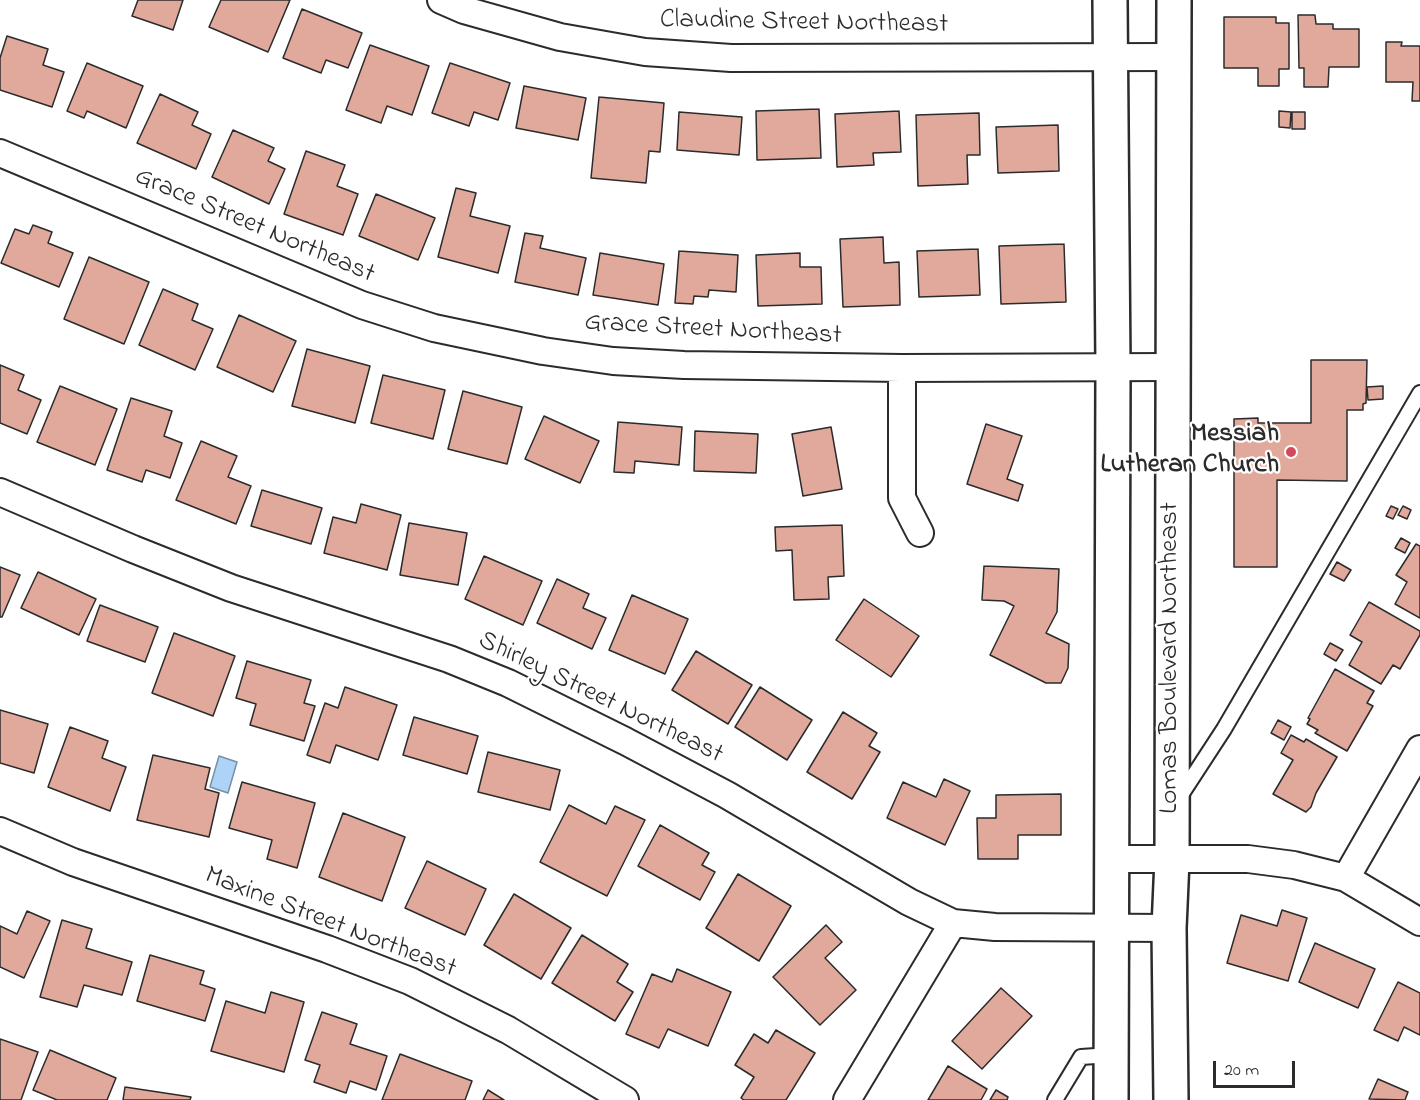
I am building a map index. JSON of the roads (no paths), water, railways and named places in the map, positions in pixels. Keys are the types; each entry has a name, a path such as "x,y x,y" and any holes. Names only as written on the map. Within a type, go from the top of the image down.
{"main road":[{"path":"1110,0 1113,367 1111,1100"},
{"name":"Lomas Boulevard Northeast","path":"1171,1100 1169,928 1172,860 1174,0"}],"street":[{"name":"Claudine Street Northeast","path":"441,0 464,10 560,37 656,53 731,58 1174,57"},
{"name":"Grace Street Northeast","path":"0,153 362,305 434,328 543,351 614,361 684,365 902,368 1172,367"},
{"path":"902,368 902,498 920,533"},
{"name":"Shirley Street Northeast","path":"0,492 231,588 449,659 508,683 727,795 909,902 953,923 995,927 1169,928"},
{"path":"1346,878 1420,749"},
{"name":"Maxine Street Northeast","path":"0,831 73,862 327,949 410,981 508,1030 625,1100"},
{"path":"1112,859 1248,859 1294,865 1346,878 1420,922"},
{"path":"847,1100 953,923"}],"lane":[{"path":"1172,808 1224,729 1420,393"},
{"path":"1055,1100 1081,1057 1111,1055"}],"water":[{"path":"219,756 237,762 228,793 210,787"}],"place":[{"name":"Messiah Lutheran Church","path":"1291,452"}]}
